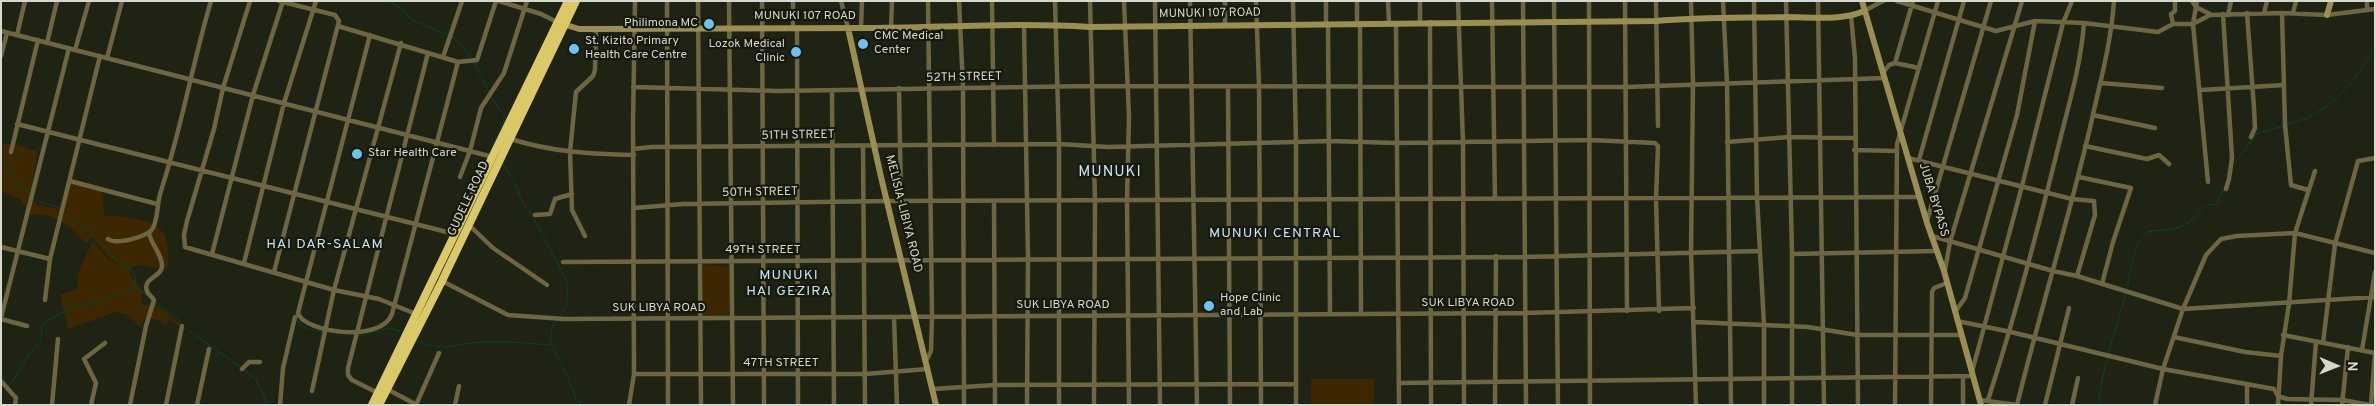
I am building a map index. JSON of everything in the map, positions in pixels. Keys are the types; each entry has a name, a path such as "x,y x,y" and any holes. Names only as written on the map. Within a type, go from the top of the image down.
{"highway":[{"name":"GUDELE ROAD","path":"379,405 511,140 561,23 568,1"},
{"name":"GUDELE ROAD","path":"372,405 493,157 561,23 576,1"}],"main road":[{"name":"JUBA BYPASS","path":"1862,1 1927,223 1944,271 1980,402"},
{"path":"2327,15 2331,1"},
{"name":"MUNUKI 107 ROAD","path":"561,23 579,29 634,30 698,28 892,28 960,25 1126,27 1554,20 1656,21 1692,18 1820,17 1851,15 1864,11"},
{"name":"MELISIA-LIBIYA ROAD","path":"848,28 887,201 927,359 936,405"}],"street":[{"path":"17,35 25,1"},
{"path":"47,43 57,1"},
{"path":"75,50 89,1"},
{"path":"107,58 122,1"},
{"path":"130,405 146,326 154,300 147,292 147,286 151,278 160,273 162,266 160,256 150,240 149,233 155,222 157,204 171,162 196,52 211,1"},
{"path":"250,1 223,88 184,241 185,247 334,290 395,304 416,314"},
{"path":"244,263 284,103 316,1"},
{"path":"443,57 462,1"},
{"path":"338,26 370,34 458,62 477,60 498,1 561,23"},
{"path":"460,177 470,151 481,108 504,73 527,1"},
{"path":"629,405 634,374 633,87 635,1"},
{"path":"667,1 668,405"},
{"path":"698,1 697,90 701,204 701,405"},
{"path":"730,1 729,90 733,405"},
{"path":"762,1 762,318 764,405"},
{"path":"793,1 797,90 798,405"},
{"path":"841,1 848,28"},
{"path":"861,28 862,1"},
{"path":"892,1 892,28"},
{"path":"927,359 931,351 932,317 931,88 928,1"},
{"path":"960,1 963,87 964,405"},
{"path":"992,1 995,88 994,145"},
{"path":"1055,1 1059,144 1059,405"},
{"path":"1090,1 1095,200 1094,405"},
{"path":"1124,1 1129,117 1127,200 1129,405"},
{"path":"1155,1 1158,87 1160,405"},
{"path":"1190,1 1193,87 1196,405"},
{"path":"1225,1 1225,25"},
{"path":"1256,1 1260,144 1261,405"},
{"path":"1293,1 1295,24 1296,142 1296,405"},
{"path":"1326,1 1330,85 1330,314"},
{"path":"1357,1 1361,85 1361,314"},
{"path":"1388,1 1392,23 1396,86 1399,405"},
{"path":"1420,1 1420,23"},
{"path":"1458,1 1463,143 1464,405"},
{"path":"1492,1 1495,199"},
{"path":"1523,1 1526,199 1526,405"},
{"path":"1554,1 1558,405"},
{"path":"1589,1 1590,405"},
{"path":"1625,1 1627,311"},
{"path":"1656,1 1658,126"},
{"path":"1691,1 1693,83 1691,199 1696,405"},
{"path":"1723,1 1727,82 1731,405"},
{"path":"1754,1 1756,18 1757,197 1764,325 1764,405"},
{"path":"1786,1 1789,197 1792,254 1792,405"},
{"path":"1818,1 1820,17 1821,195 1825,330 1824,405"},
{"path":"1864,11 1883,1"},
{"path":"1897,1 1996,31 2012,29 2035,21 2112,25 2158,32 2173,24 2193,24 2210,14"},
{"path":"1896,405 1897,152 1900,127 1909,104 1938,1"},
{"path":"1919,160 1964,1"},
{"path":"1927,223 1991,1"},
{"path":"1944,271 1950,242 2012,29 2022,1"},
{"path":"1399,383 1896,378 1963,377 1972,375 2063,23 2072,1"},
{"path":"1980,402 1988,400 2017,405 2079,177 2101,83 2112,25 2114,1"},
{"path":"2173,24 2171,14 2175,11 2175,1"},
{"path":"2192,1 2196,7 2210,14 2293,13 2327,15 2375,9"},
{"path":"2197,1 2193,24 2201,90 2208,182"},
{"path":"2226,189 2230,179 2232,158 2226,89 2225,14 2231,1"},
{"path":"2264,13 2267,1"},
{"path":"2293,13 2296,1"},
{"path":"2366,9 2367,1"},
{"path":"212,254 234,178 253,95 282,2 313,9 339,17 338,26 274,272"},
{"path":"1894,63 1912,4"},
{"path":"2246,13 2255,128 2251,137"},
{"path":"2282,13 2285,125 2291,185 2308,190"},
{"path":"1851,15 1854,79 1858,405"},
{"path":"1954,313 1965,298 2023,93 2035,21"},
{"path":"1430,22 1432,142 1431,405"},
{"path":"1988,400 2011,332 2029,263 2079,60 2084,23"},
{"path":"1024,25 1024,146 1028,258 1027,405"},
{"path":"585,236 573,214 570,152 576,92 593,76 595,70 596,29"},
{"path":"1,31 493,157"},
{"path":"1,56 7,32"},
{"path":"370,34 298,316 319,328 365,333 387,324 395,304 458,62"},
{"path":"11,152 38,40"},
{"path":"312,391 334,290 376,127 401,44"},
{"path":"28,326 1,319 50,132 69,48"},
{"path":"378,393 352,380 348,375 365,296 428,53"},
{"path":"45,300 50,259 100,56"},
{"path":"1884,76 1889,65 1894,63 1919,68"},
{"name":"52TH STREET","path":"633,87 761,91 1092,86 1127,88 1330,85 1554,87 1787,82 1884,76"},
{"path":"2101,83 2162,88"},
{"path":"2201,90 2284,85"},
{"path":"1228,87 1230,405"},
{"path":"899,88 901,201"},
{"path":"832,90 834,405"},
{"path":"2093,115 2155,128"},
{"path":"18,124 264,184 355,210 455,234"},
{"path":"1727,142 1789,136 1821,139 1854,138"},
{"path":"511,140 538,148 570,152 634,155"},
{"name":"51TH STREET","path":"633,149 730,146 962,144 1024,146 1059,144 1093,146 1260,144 1330,141 1463,143 1625,140 1657,144 1656,199"},
{"path":"863,146 866,405"},
{"path":"2085,146 2147,159 2159,155 2170,164"},
{"path":"1854,150 1897,152"},
{"path":"1908,158 1943,165 1971,174 2072,199 2094,202 2096,210 2077,276"},
{"path":"2323,343 2335,244 2358,161 2375,158"},
{"path":"2278,405 2281,356 2289,304 2295,233 2315,171"},
{"path":"2079,177 2131,188 2115,234 2102,284"},
{"path":"70,181 157,204"},
{"path":"536,215 550,214 554,199 572,194"},
{"name":"50TH STREET","path":"634,208 668,204 864,201 1727,199 1821,195 1920,197"},
{"path":"1656,199 1659,310"},
{"path":"994,201 996,259 995,405"},
{"path":"469,225 493,248 547,285"},
{"path":"108,239 115,242 149,233"},
{"path":"2155,405 2163,369 2183,309 2206,255 2221,239 2237,236 2295,233 2375,253"},
{"path":"1932,236 2053,271 2077,276 2183,309 2289,304 2372,297"},
{"path":"1,247 50,259"},
{"name":"49TH STREET","path":"563,262 1028,258 1525,257 1760,251"},
{"path":"1792,254 1937,251"},
{"path":"1495,405 1496,256"},
{"path":"2362,350 2375,272"},
{"name":"SUK LIBYA ROAD","path":"442,281 508,315 564,319 1557,313 1694,308"},
{"path":"1931,405 1932,292 1934,288 1947,283"},
{"path":"2045,405 2069,308"},
{"path":"894,317 897,405"},
{"path":"280,405 280,384 295,318"},
{"path":"1957,321 1986,326 2163,369 2278,394 2287,399 2311,398 2371,405 2375,353 2284,335"},
{"path":"1695,322 1793,327 1857,335 1960,334"},
{"path":"166,405 182,326"},
{"path":"2174,337 2245,352 2281,356"},
{"path":"52,405 58,339"},
{"path":"2311,405 2316,342"},
{"path":"92,405 96,383 84,358 105,343"},
{"path":"2342,402 2348,347"},
{"path":"198,405 209,349"},
{"path":"387,389 416,405 439,353"},
{"path":"243,367 249,362 260,362"},
{"name":"47TH STREET","path":"634,374 865,374 928,369"},
{"path":"2163,369 2274,389 2278,394"},
{"path":"1963,377 1963,405"},
{"path":"2072,405 2078,378"},
{"path":"1,381 16,398 15,405"},
{"path":"933,389 995,385 1296,384"},
{"path":"2246,384 2247,405"},
{"path":"455,405 460,386"}],"shaded area":[{"path":"1,144 15,144 38,152 29,198 39,205 64,210 70,183 102,191 104,215 142,220 160,229 166,238 168,266 164,270 141,265 130,267 131,276 143,291 141,297 143,305 155,304 181,324 179,326 169,319 165,326 161,321 146,318 141,327 126,314 116,312 68,329 60,294 77,290 79,270 93,241 108,259 122,267 108,257 93,238 85,243 61,221 46,215 30,215 20,199 1,191"},
{"path":"703,265 730,266 729,316 702,316"},
{"path":"1311,379 1374,379 1374,405 1311,405"}],"waterway":[{"path":"388,1 404,10 410,19 455,38 472,58"},
{"path":"2287,124 2318,112 2338,97 2361,70 2375,49"},
{"path":"474,62 489,92"},
{"path":"490,95 505,117 492,149"},
{"path":"2234,164 2256,134 2284,126"},
{"path":"1,160 16,182 31,195"},
{"path":"503,164 514,181 523,204 531,213 568,284 566,307 559,317"},
{"path":"2127,290 2133,258 2143,236 2150,231 2174,229 2185,225 2207,205 2217,204 2225,186"},
{"path":"33,199 61,209"},
{"path":"64,212 85,227 118,261 131,269 135,277 135,287"},
{"path":"7,387 31,352 41,341 42,324 59,314 135,288 147,296"},
{"path":"2108,354 2126,294"},
{"path":"154,301 182,323"},
{"path":"296,318 306,328 329,332"},
{"path":"556,320 551,331 551,345 567,375 576,399 582,405"},
{"path":"358,336 390,328 400,331"},
{"path":"187,329 241,368"},
{"path":"416,340 442,347 491,342 549,345"},
{"path":"2100,405 2099,395 2107,358"},
{"path":"244,370 256,380 268,405"}],"place":[{"name":"Philimona MC","path":"709,24"},
{"name":"CMC Medical Center","path":"863,44"},
{"name":"St. Kizito Primary Health Care Centre","path":"574,49"},
{"name":"Lozok Medical Clinic","path":"796,52"},
{"name":"Star Health Care","path":"357,154"},
{"name":"Hope Clinic and Lab","path":"1209,306"}],"district":[{"name":"MUNUKI","path":"1110,173"},
{"name":"MUNUKI CENTRAL","path":"1275,234"},
{"name":"HAI DAR-SALAM","path":"325,245"},
{"name":"MUNUKI HAI GEZIRA","path":"789,284"}]}
